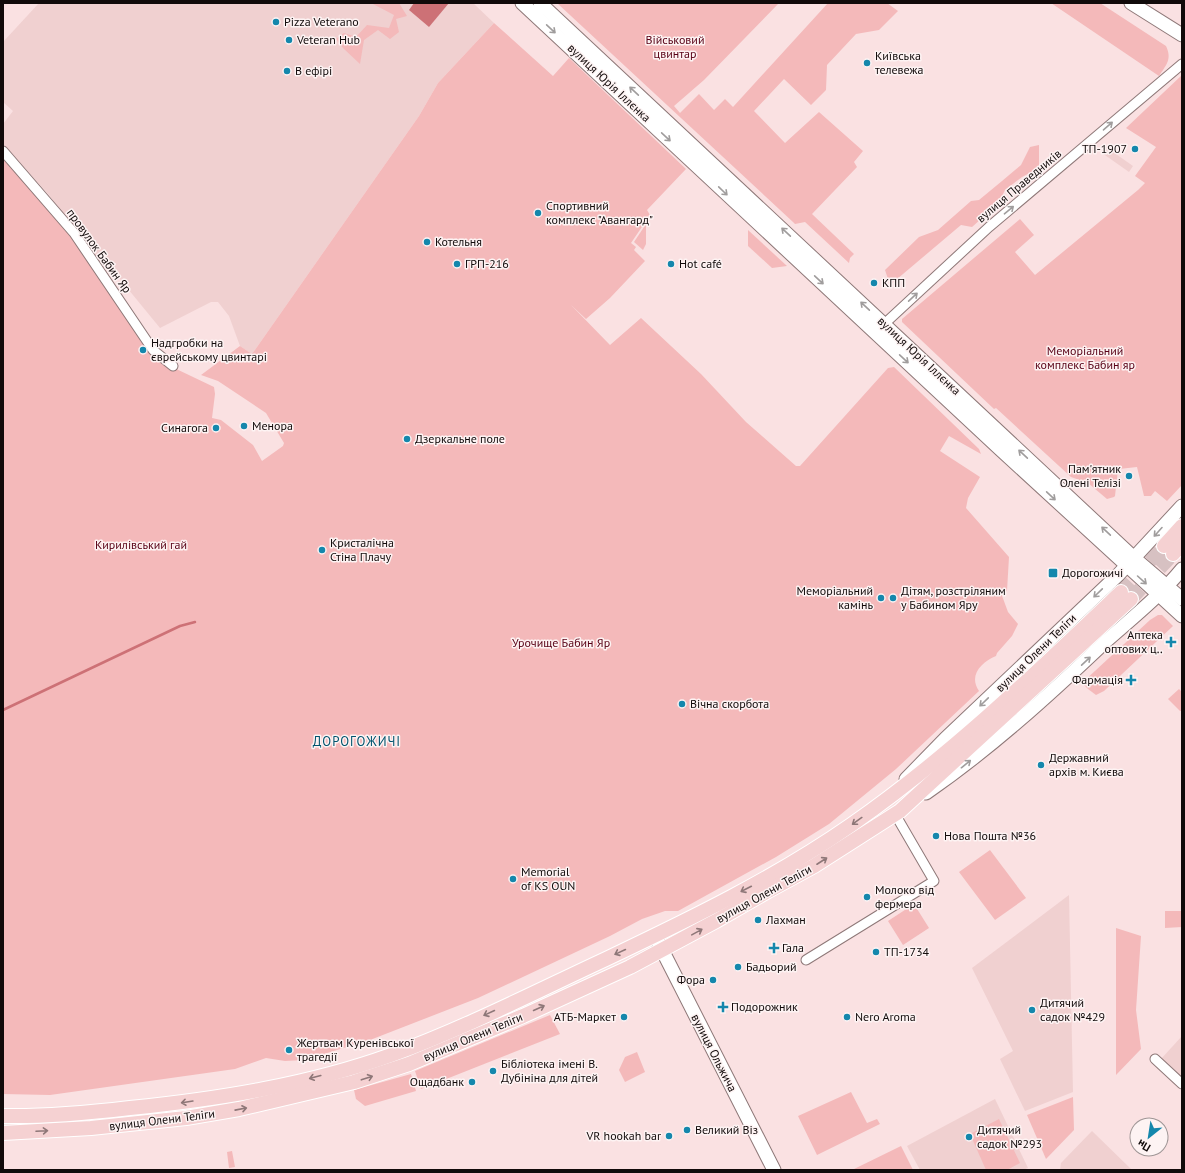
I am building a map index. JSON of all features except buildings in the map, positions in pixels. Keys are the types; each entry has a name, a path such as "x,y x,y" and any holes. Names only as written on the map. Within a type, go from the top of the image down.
{"main road":[{"name":"вулиця Юрія Іллєнка","path":"522,3 699,160 1130,562 1162,590"},
{"name":"вулиця Юрія Іллєнка","path":"540,3 699,160"},
{"path":"1131,3 1182,35"},
{"name":"вулиця Олени Теліги","path":"888,797 945,739 1130,562 1182,506"},
{"path":"1173,548 1182,526"},
{"name":"вулиця Олени Теліги","path":"3,1133 91,1128 186,1118 239,1109 354,1082 409,1064 610,976 663,950 814,866 898,813 958,771 1005,733 1162,590 1182,568"},
{"path":"1162,590 1182,599"},
{"path":"1162,590 1182,616"},
{"name":"вулиця Олени Теліги","path":"3,1116 42,1117 182,1103 242,1093 309,1079 348,1068 390,1055 446,1033 655,936 762,881 843,831 929,767 1126,596 898,813"},
{"name":"вулиця Ольжича","path":"655,936 774,1170"}],"street":[{"name":"вулиця Праведників","path":"880,328 989,227 1182,64"},
{"name":"провулок Бабин Яр","path":"3,151 74,233 153,350 173,366"},
{"path":"806,960 934,881 898,813"},
{"path":"1155,1059 1182,1084"}],"shaded area":[{"path":"39,3 473,3 494,23 438,83 419,116 252,354 240,346 229,316 218,302 211,302 160,328 119,278 102,262 101,264 49,195 3,144 3,124 13,111 3,102 3,42"},
{"path":"414,3 449,3 429,27 409,10"},
{"path":"1106,147 1133,166 1129,172 1102,153"},
{"name":"Дитячий садок №429","path":"1069,895 1073,1092 1025,1111 1000,1059 1013,1051 972,968"},
{"path":"1182,1036 1182,1078 1161,1059"},
{"name":"Дитячий садок №293","path":"995,1099 1028,1168 1023,1170 920,1170 907,1146"},
{"path":"1092,1131 1132,1170 1060,1170 1061,1163"}],"green space":[{"path":"371,3 399,3 407,16 396,19 399,32 390,39 378,30 364,40 360,64 336,39 344,33 356,37 367,25 389,28 394,15"},
{"name":"Військовий цвинтар","path":"557,3 779,3 704,80 674,106 680,113 699,94 714,110 725,99 733,107 828,3 887,3 898,11 879,30 856,34 827,65 826,90 811,105 784,79 754,111 785,143 819,112 863,151 854,162 857,167 812,214 854,254 850,258 849,263 805,222 795,224"},
{"path":"1051,3 1100,3 1166,46 1169,58 1166,65 1159,76"},
{"name":"Урочище Бабин Яр","path":"494,23 553,76 569,58 686,169 647,210 650,215 631,243 636,247 634,250 645,261 610,298 586,319 571,305 610,345 641,318 701,374 746,422 796,466 800,466 888,368 894,367 979,449 981,454 949,436 940,451 980,477 968,498 966,508 1009,557 1007,591 1001,593 1008,612 1018,624 1012,636 996,656 982,665 978,670 975,680 979,691 896,769 829,824 776,857 678,911 665,911 642,919 610,936 478,998 370,1040 304,1060 285,1061 266,1058 235,1069 50,1095 3,1094 3,154 71,234 170,366 214,387 215,394 212,418 221,420 253,445 262,461 283,446 284,443 266,413 218,381 201,375 240,346 252,354 419,116 438,83"},
{"name":"Меморіальний комплекс Бабин яр","path":"1182,75 1182,485 1167,501 1155,491 1151,496 1144,496 1137,467 1118,469 1115,496 1107,499 1088,483 1071,477 996,408 994,409 902,322 902,319 1020,219 1034,235 1015,252 1035,275 1138,190 1145,183 1135,176 1156,147 1126,128"},
{"path":"1039,145 1039,168 1022,177 1005,190 998,204 972,227 961,225 890,285 885,270 919,237 938,230 971,201 979,200 1021,165 1030,147"},
{"path":"646,224 646,244 643,250 634,242"},
{"path":"748,230 787,266 772,268 748,246"},
{"path":"1158,615 1162,615 1173,626 1104,691 1096,695 1082,683 1150,620"},
{"path":"1179,689 1182,692 1182,711 1180,711 1168,699"},
{"path":"990,850 1026,898 995,920 959,872"},
{"path":"914,904 929,928 903,945 888,921"},
{"path":"1165,911 1182,911 1182,927 1165,928"},
{"path":"1116,928 1141,936 1136,1010 1141,1049 1116,1075"},
{"path":"550,1015 560,1034 421,1089 415,1071"},
{"path":"637,1052 645,1072 625,1082 619,1070 625,1057"},
{"path":"411,1074 416,1091 365,1106 356,1099 354,1090"},
{"path":"851,1092 867,1123 877,1119 880,1124 817,1155 798,1116"},
{"path":"1073,1097 1074,1130 1046,1159 1027,1115"},
{"path":"999,1119 1020,1163 1007,1170 986,1170 970,1134"},
{"path":"901,1146 913,1170 852,1170"},
{"path":"232,1151 235,1167 229,1168 227,1152"}],"waterway":[{"path":"3,710 180,626 195,622"}],"tunnel":[{"path":"1121,592 1164,546"},
{"path":"1131,599 1173,554"}],"place":[{"name":"Pizza Veterano","path":"276,22"},
{"name":"Veteran Hub","path":"289,40"},
{"name":"Київська телевежа","path":"867,63"},
{"name":"В ефірі","path":"287,71"},
{"name":"ТП-1907","path":"1135,149"},
{"name":"Спортивний комплекс \"Авангард\"","path":"538,213"},
{"name":"Котельня","path":"427,242"},
{"name":"ГРП-216","path":"457,264"},
{"name":"Hot café","path":"671,264"},
{"name":"КПП","path":"874,283"},
{"name":"Надгробки на єврейському цвинтарі","path":"143,350"},
{"name":"Менора","path":"244,426"},
{"name":"Синагога","path":"216,428"},
{"name":"Дзеркальне поле","path":"407,439"},
{"name":"Пам'ятник Олені Телізі","path":"1129,476"},
{"name":"Кристалічна Стіна Плачу","path":"322,550"},
{"name":"Дорогожичі","path":"1053,573"},
{"name":"Меморіальний камінь","path":"881,598"},
{"name":"Дітям, розстріляним у Бабином Яру","path":"893,598"},
{"name":"Аптека оптових ц‥","path":"1171,642"},
{"name":"Фармація","path":"1131,680"},
{"name":"Вічна скорбота","path":"682,704"},
{"name":"Державний архів м. Києва","path":"1041,765"},
{"name":"Нова Пошта №36","path":"936,836"},
{"name":"Memorial of KS OUN","path":"513,879"},
{"name":"Молоко від фермера","path":"867,897"},
{"name":"Лахман","path":"758,920"},
{"name":"Гала","path":"774,948"},
{"name":"ТП-1734","path":"876,952"},
{"name":"Бадьорий","path":"738,967"},
{"name":"Фора","path":"713,980"},
{"name":"Подорожник","path":"723,1007"},
{"name":"Дитячий садок №429","path":"1032,1010"},
{"name":"АТБ-Маркет","path":"624,1017"},
{"name":"Nero Aroma","path":"847,1017"},
{"name":"Жертвам Куренівської трагедії","path":"289,1050"},
{"name":"Бібліотека імені В. Дубініна для дітей","path":"493,1071"},
{"name":"Ощадбанк","path":"472,1082"},
{"name":"Великий Віз","path":"687,1130"},
{"name":"VR hookah bar","path":"669,1136"},
{"name":"Дитячий садок №293","path":"969,1137"}],"district":[{"name":"ДОРОГОЖИЧІ","path":"357,741"}],"park label":[{"name":"Кирилівський гай","path":"141,545"}]}
